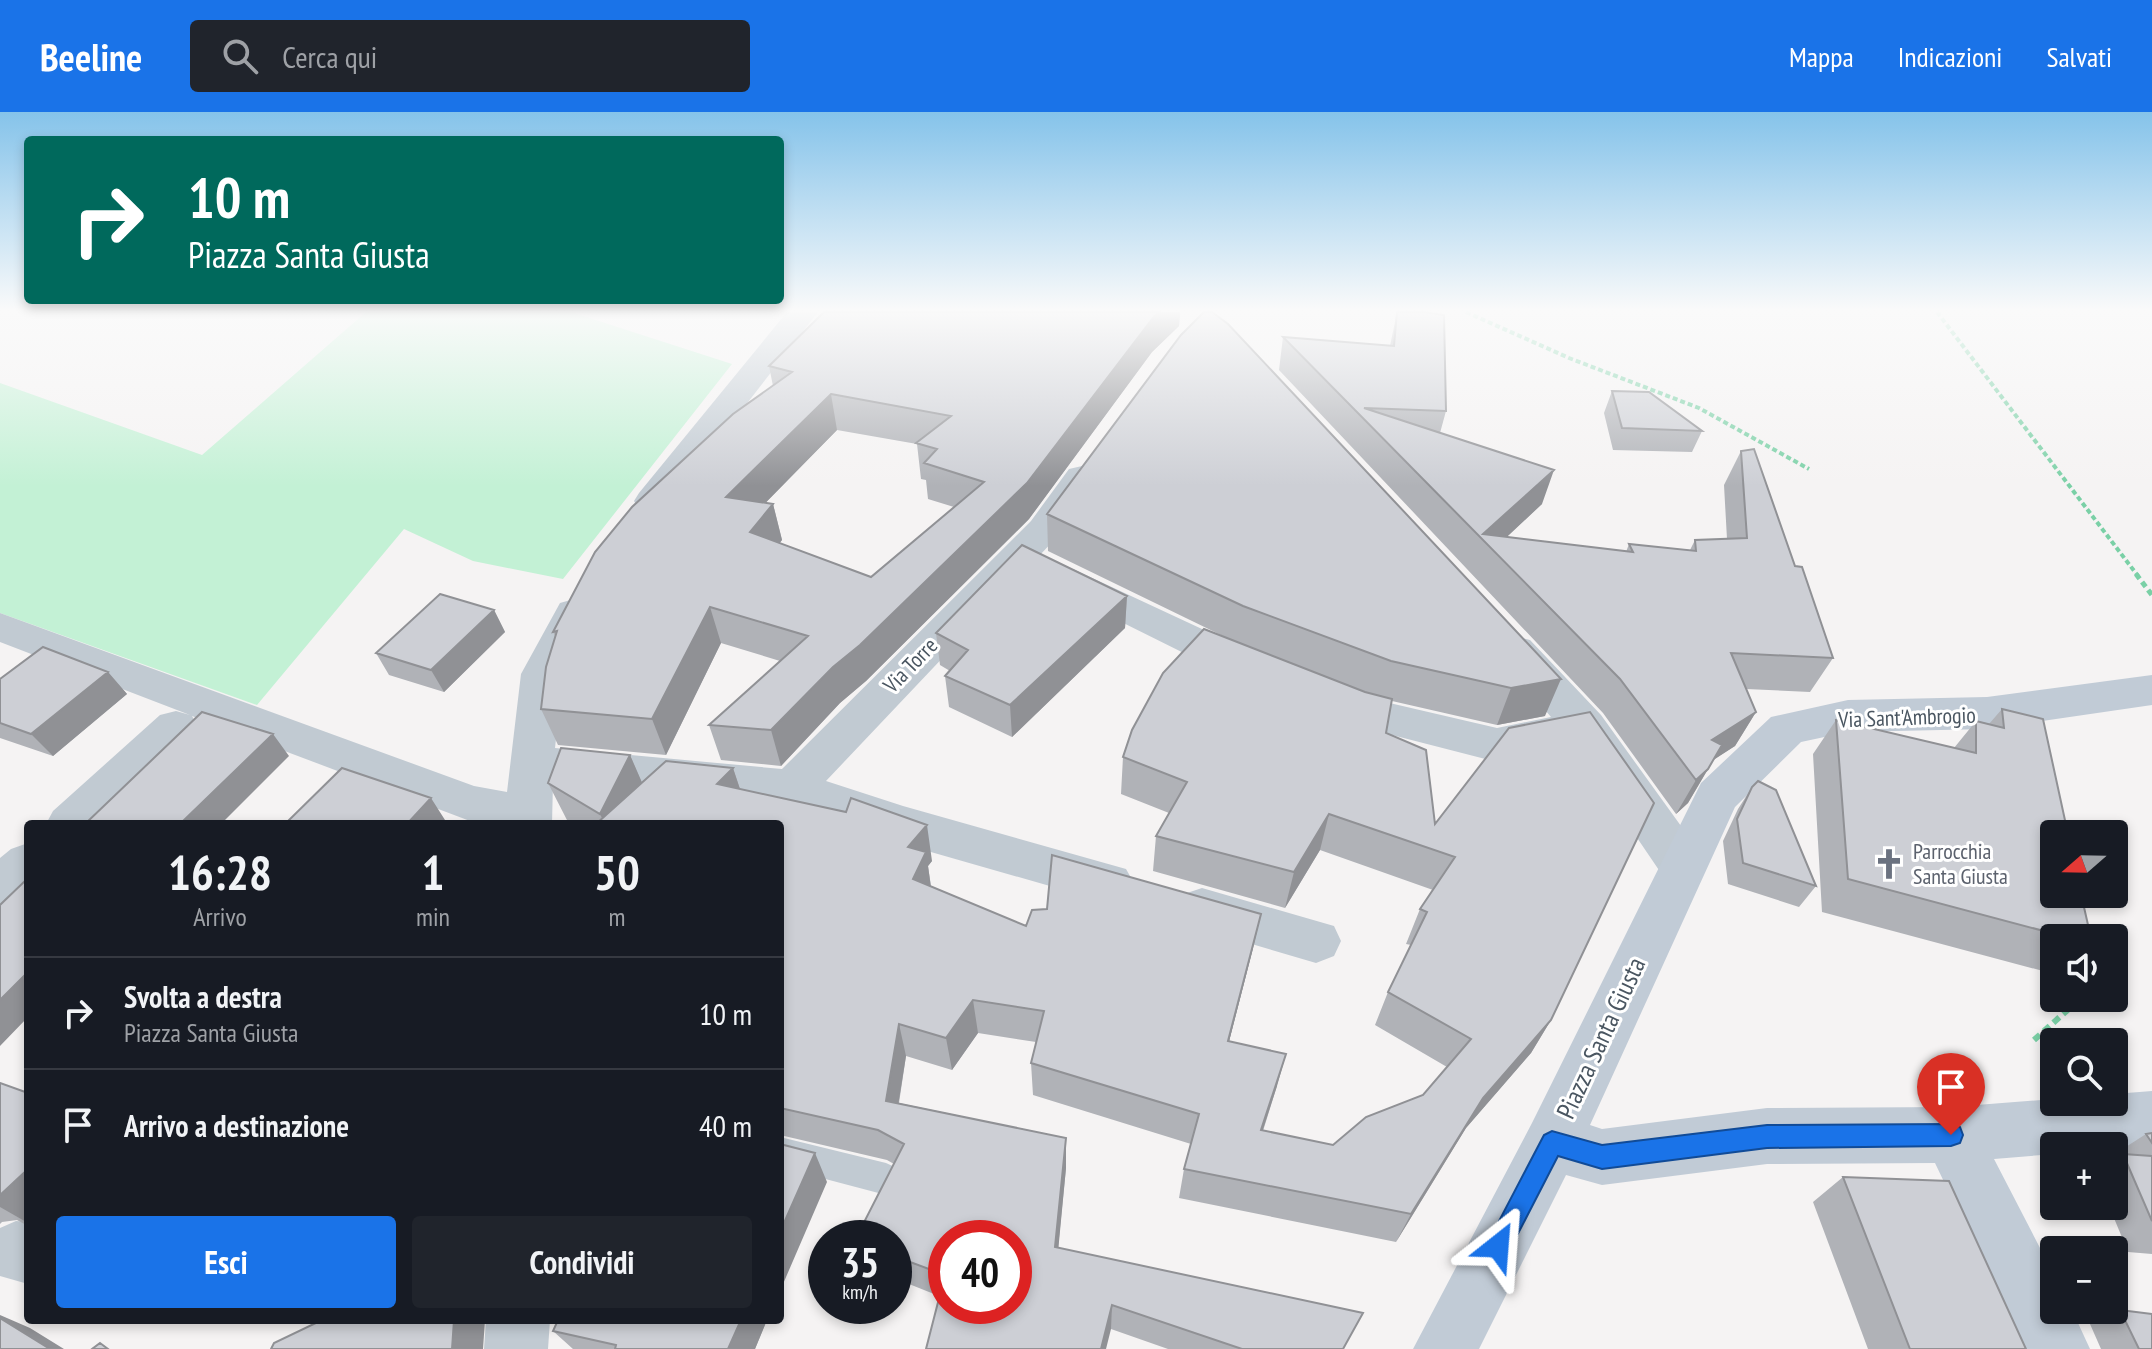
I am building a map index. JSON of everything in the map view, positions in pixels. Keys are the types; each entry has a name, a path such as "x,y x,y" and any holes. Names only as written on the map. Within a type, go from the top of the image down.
{"street":[{"path":"628,532 757,370"},
{"name":"Via Torre","path":"792,788 1044,529 1100,452"},
{"path":"1018,555 1222,656 1372,715 1497,745 1585,727"},
{"path":"0,627 470,803 527,819 542,674 589,582"},
{"path":"1491,624 1585,727 1682,865"},
{"name":"Via Sant'Ambrogio","path":"1682,865 1717,796 1787,729 1848,716 1987,713 2152,690"},
{"path":"74,820 176,727"},
{"path":"531,763 792,788 903,825 1316,941"},
{"name":"Piazza Santa Giusta","path":"1682,865 1552,1143 1602,1157 1767,1136 1951,1135 2152,1118"},
{"path":"0,888 24,867"},
{"path":"1951,1135 2058,1349"},
{"path":"1445,1349 1552,1143"},
{"path":"516,1349 518,1324"}],"lane":[{"path":"784,1153 886,1179"}],"path":[{"path":"1599,370 1699,408 1809,469"},
{"path":"1981,370 2152,595"},
{"path":"2034,1040 2065,1012"}],"green space":[{"path":"300,370 727,370 563,579 473,561 404,529 257,705 0,613 0,383 202,455"}],"building":[{"path":"783,370 1113,370 1027,483 771,730 709,725 808,636 710,607 652,719 541,709 546,667 557,631 553,632 595,552 632,507 733,414 792,372","holes":["831,394 951,416 916,443 937,449 924,463 984,482 871,577 750,532 773,504 726,497"]},
{"path":"1155,370 1271,370 1561,679 1511,688 1391,661 1243,606 1047,514"},
{"path":"1315,370 1445,370 1446,411 1364,408 1554,470 1483,534 1633,552 1629,544 1696,551 1695,540 1747,538 1741,451 1754,449 1795,566 1802,567 1833,658 1731,653 1756,712 1712,740 1722,745 1708,769 1696,780 1620,679"},
{"path":"1612,391 1649,392 1702,431 1622,428"},
{"path":"1022,545 1127,596 1010,705 945,676 968,650 936,633"},
{"path":"440,594 494,610 431,670 376,653"},
{"path":"1204,629 1365,692 1392,699 1386,733 1426,750 1435,824 1509,728 1590,712 1654,803 1551,1020 1483,1098 1411,1214 1184,1169 1199,1114 1031,1063 1044,1011 973,1000 946,1038 899,1024 886,1101 1066,1138 1055,1247 1363,1313 1343,1349 1242,1349 1112,1305 1101,1349 926,1349 932,1324 1032,1324 1032,1220 928,1220 928,1269 912,1263 912,1220 865,1220 904,1144 878,1130 784,1109 784,820 600,820 666,761 733,768 717,784 846,812 851,798 927,825 908,847 926,852 913,879 1026,926 1032,910 1047,909 1052,855 1261,914 1228,1041 1286,1054 1261,1130 1333,1145 1366,1117 1423,1095 1471,1039 1388,992 1427,912 1420,909 1455,857 1329,814 1294,872 1156,836 1187,782 1123,757 1132,730 1163,673"},
{"path":"43,647 108,672 31,734 0,723 0,679"},
{"path":"2002,709 2043,719 2065,820 2040,820 2040,908 2084,908 2088,924 2040,924 2040,930 1848,879 1836,720 1976,753 1976,721 2004,728"},
{"path":"202,712 273,734 184,820 89,820"},
{"path":"561,748 630,755 600,814 548,783"},
{"path":"342,768 431,798 411,820 289,820"},
{"path":"1758,781 1776,790 1816,886 1743,863 1737,819"},
{"path":"24,882 24,976 0,1000 0,905"},
{"path":"0,1083 24,1092 24,1173 0,1195"},
{"path":"784,1145 815,1153 784,1223"},
{"path":"2128,1154 2152,1156 2152,1221 2128,1166"},
{"path":"1843,1177 1949,1181 2026,1349 1910,1349"},
{"path":"2128,1311 2152,1314 2152,1349 2139,1349 2127,1324"},
{"path":"0,1318 50,1349 0,1349"},
{"path":"314,1324 454,1324 452,1349 271,1349 274,1343"},
{"path":"556,1324 739,1324 728,1349 615,1349 616,1345 553,1331"},
{"path":"100,1343 108,1349 92,1349"}],"place":[{"name":"Parrocchia Santa Giusta","path":"1889,864"}],"route":[{"path":"1498,1246 1552,1143 1602,1157 1767,1136 1951,1135"}]}
